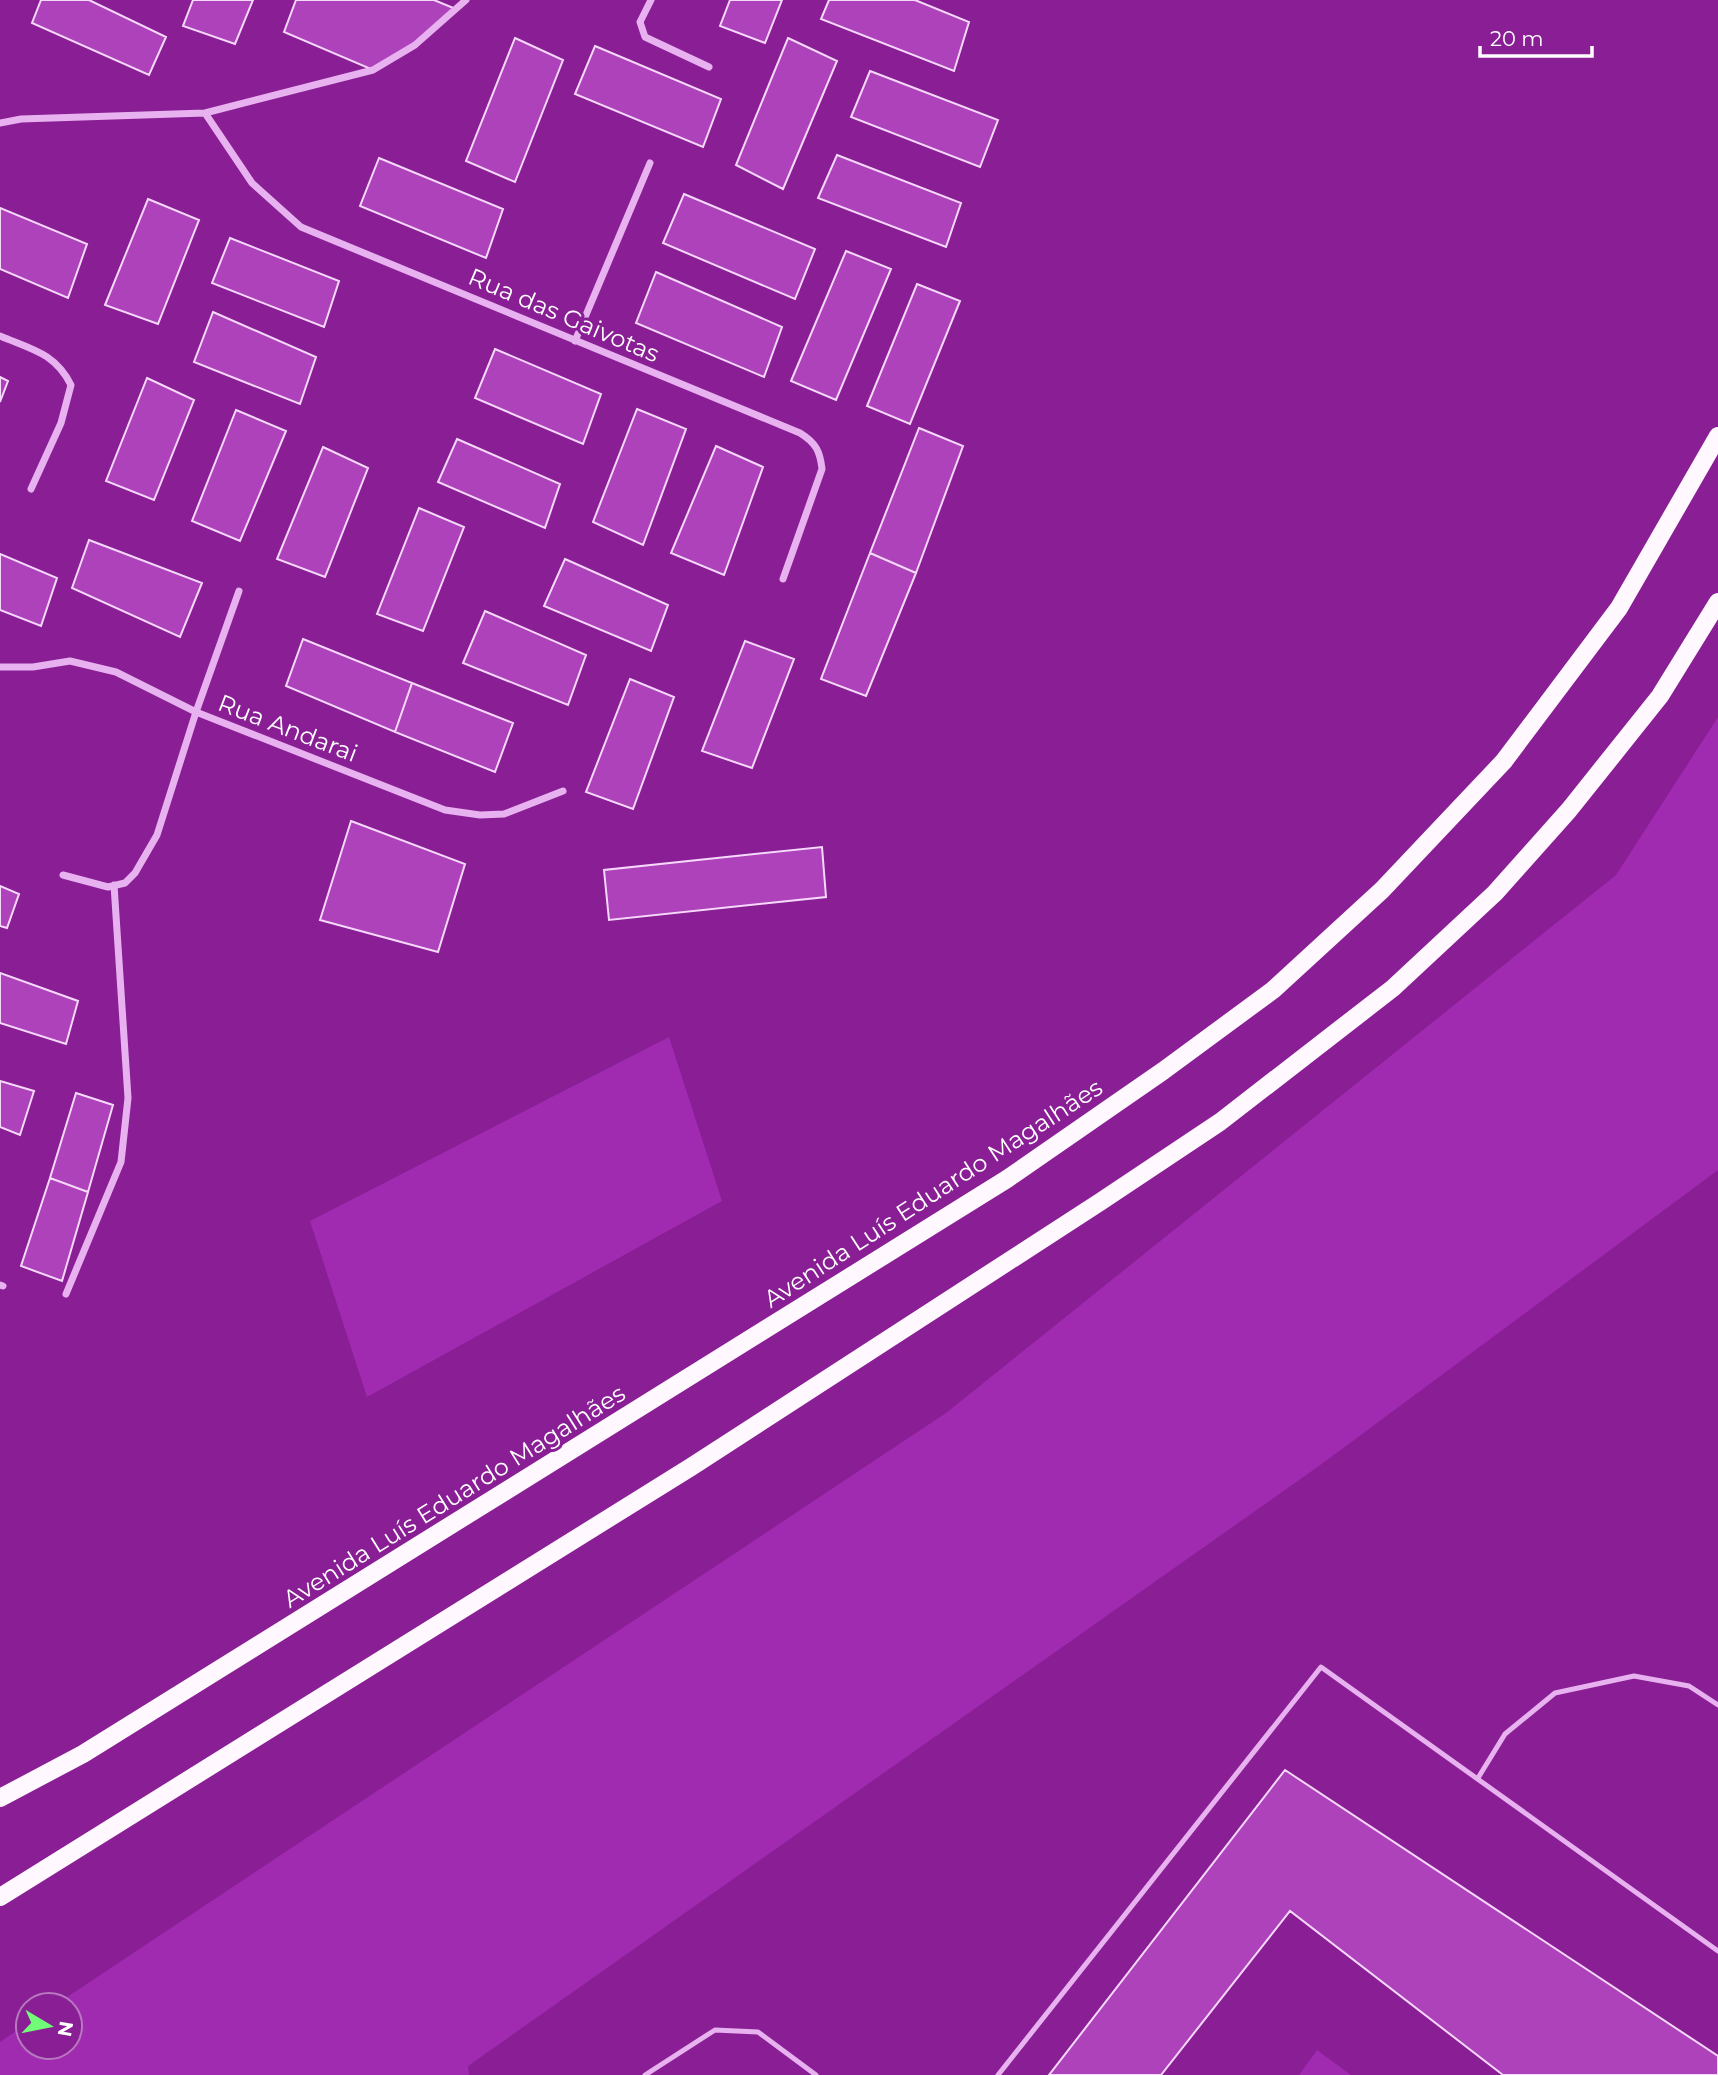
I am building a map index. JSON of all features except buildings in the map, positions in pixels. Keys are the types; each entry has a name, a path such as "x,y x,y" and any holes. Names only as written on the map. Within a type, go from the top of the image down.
{"main road":[{"name":"Avenida Luís Eduardo Magalhães","path":"0,1798 83,1754 996,1186 1163,1071 1273,990 1382,890 1504,761 1619,608 1718,436"},
{"path":"0,1897 691,1467 1220,1122 1393,988 1495,893 1569,810 1660,696 1718,602"}],"street":[{"path":"0,122 205,113 373,70 415,45 466,0"},
{"path":"651,0 640,22 645,37 709,67"},
{"name":"Rua das Gaivotas","path":"205,113 252,183 301,227 814,441 821,455 822,470 783,579"},
{"path":"575,341 650,163"},
{"path":"0,336 48,357 63,369 71,386 61,423 31,489"},
{"path":"63,874 108,887 125,883 135,873 158,835 195,712 239,591"},
{"name":"Rua Andarai","path":"0,667 33,667 70,661 116,672 195,712 445,810 480,815 504,814 563,791"},
{"path":"66,1294 121,1162 128,1098 114,886"}],"lane":[{"path":"998,2075 1321,1667 1718,1951"},
{"path":"1478,1779 1505,1734 1555,1693 1634,1676 1689,1686 1718,1705"},
{"path":"645,2075 715,2030 758,2032 816,2075"}],"shaded area":[{"path":"1718,717 1718,1170 1319,1466 468,2066 469,2075 0,2075 0,2042 14,2032 14,2061 84,2061 84,1991 76,1991 946,1413 1616,875"},
{"path":"669,1037 722,1201 367,1397 310,1221"},
{"path":"1317,2050 1351,2075 1299,2075"}]}
